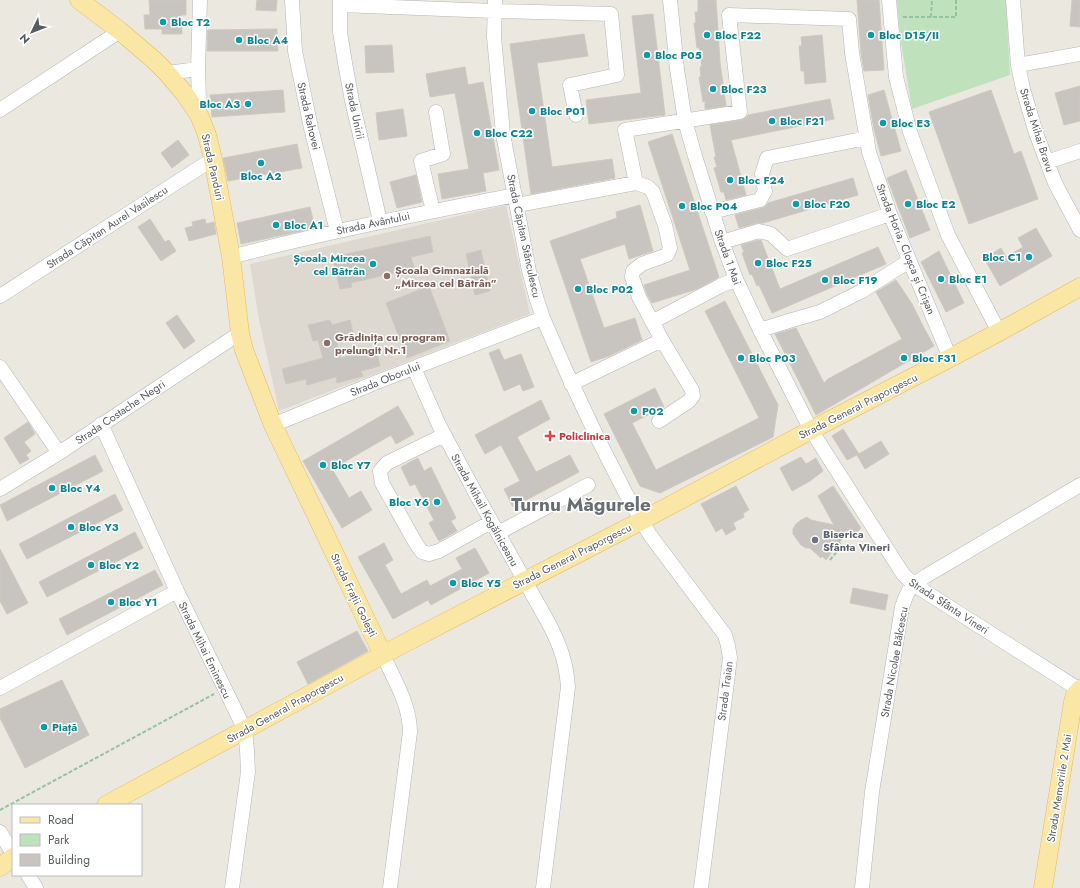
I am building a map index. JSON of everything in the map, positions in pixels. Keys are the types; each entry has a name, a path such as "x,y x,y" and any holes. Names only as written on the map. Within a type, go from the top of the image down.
{"main road":[{"name":"Strada Panduri","path":"79,0 120,31 154,60 184,93 199,115 207,135 213,159 231,257 238,314"},
{"name":"Strada General Praporgescu","path":"108,804 524,580 641,521 950,358 1080,287"},
{"name":"Strada Frații Golești","path":"238,314 240,333 249,366 273,425 383,655"},
{"name":"Strada Memoriile 2 Mai","path":"1043,888 1073,702 1075,695 1080,690"},
{"path":"0,867 12,856"}],"street":[{"path":"199,115 198,69 200,0"},
{"name":"Strada Rahovei","path":"292,0 295,52 313,135 337,231"},
{"name":"Strada 1 Mai","path":"670,0 677,69 685,121 712,212 736,279 811,430"},
{"path":"889,0 896,77 910,132 948,235 998,332"},
{"name":"Strada Mihai Bravu","path":"1013,0 1018,65 1023,89 1036,133 1055,183 1080,230"},
{"path":"340,3 494,5 611,14 617,75 570,85 576,115"},
{"name":"Strada Unirii","path":"340,3 340,32 345,64 352,101 380,221"},
{"name":"Strada Căpitan Stănculescu","path":"494,5 494,37 503,134 529,271 537,300 543,318 572,384 621,485 641,521"},
{"name":"Strada Horia, Cloșca și Crișan","path":"685,121 740,112 729,15 849,19 852,53 869,152 890,214 950,358"},
{"path":"0,110 120,31"},
{"path":"1018,65 1080,54"},
{"path":"167,73 198,69"},
{"path":"433,211 421,161 443,154 436,112"},
{"path":"659,421 689,401 692,396 692,390 652,322 639,297 632,277 633,271 642,264 667,254 670,248 665,225 653,192 648,187 636,183 625,130 685,121"},
{"path":"712,212 760,200 765,191 762,174 767,158 867,138"},
{"path":"1047,162 1080,151"},
{"name":"Strada Căpitan Aurel Vasilescu","path":"0,296 213,159"},
{"name":"Strada Avântului","path":"231,257 277,244 433,211 636,183"},
{"path":"722,242 759,231 771,234 787,249 890,214"},
{"path":"760,330 820,312 862,291 909,261"},
{"path":"652,322 736,279"},
{"name":"Strada Oborului","path":"273,425 543,318"},
{"name":"Strada Costache Negri","path":"0,489 240,333"},
{"path":"572,384 662,340"},
{"path":"0,367 59,452"},
{"name":"Strada Mihail Kogălniceanu","path":"414,368 444,435 494,528 548,622 564,656 568,687 543,888"},
{"name":"Strada Mihai Eminescu","path":"101,424 177,591 244,730 248,772 232,888"},
{"name":"Strada Sfânta Vineri","path":"811,430 903,574 913,584 1080,690"},
{"path":"444,435 387,463 380,471 382,483 414,542 422,552 429,554 439,551 494,528 588,484"},
{"path":"913,584 1080,485"},
{"name":"Strada Traian","path":"641,521 725,635 730,658 700,888"},
{"name":"Strada Nicolae Bălcescu","path":"862,888 872,792 902,607 907,593 913,584"},
{"path":"0,688 177,591"},
{"name":"Strada Frații Golești","path":"383,655 404,700 410,725 390,888"},
{"path":"0,832 12,853"},
{"path":"29,876 36,888"}],"path":[{"path":"932,0 932,17"},
{"path":"890,18 956,17 956,0"},
{"path":"830,560 840,549 840,544 838,542 849,532"},
{"path":"833,551 836,554"},
{"path":"0,810 224,688"}],"shaded area":[{"name":"Școala Gimnazială „Mircea cel Bătrân”","path":"506,205 530,314 279,411 259,320 250,264"}],"green space":[{"path":"897,0 1006,0 1010,75 912,109 900,36"}],"building":[{"name":"Bloc T2","path":"149,0 186,0 186,15 181,15 182,34 162,34 162,29 145,29 144,15 150,15"},
{"path":"257,0 277,0 276,11 256,10"},
{"path":"698,0 716,0 720,62 726,106 705,109 705,101 703,102 699,77 701,77 700,67 702,66 699,47 697,48 694,23 696,23 695,12 698,12"},
{"name":"Bloc D15/II","path":"857,0 879,0 884,70 864,71 861,53"},
{"path":"1072,0 1080,0 1080,27 1070,26"},
{"name":"Bloc P05","path":"653,14 665,115 589,124 586,100 641,93 632,16"},
{"name":"Bloc A4","path":"277,29 278,51 207,51 208,30"},
{"name":"Bloc P01","path":"584,34 588,56 537,63 552,167 612,159 615,178 531,194 510,44"},
{"path":"822,35 826,82 805,84 804,71 801,71 799,46 802,46 801,37"},
{"path":"392,45 394,72 366,73 365,46"},
{"name":"Bloc C22","path":"465,67 468,85 483,82 499,170 483,173 486,191 442,199 438,174 469,169 455,93 430,97 426,74"},
{"path":"1080,86 1080,121 1064,125 1055,93"},
{"name":"Bloc A3","path":"283,90 285,112 212,117 210,95"},
{"name":"Bloc E3","path":"884,90 901,151 881,156 874,129 868,95"},
{"path":"991,90 1014,154 1021,151 1038,199 969,224 929,112"},
{"name":"Bloc F21","path":"830,99 834,119 731,140 746,195 726,200 724,192 721,192 714,168 717,167 714,157 716,157 710,125 745,119 748,115"},
{"path":"403,109 407,136 379,140 376,113"},
{"name":"Bloc P04","path":"672,134 719,277 697,289 652,303 644,285 690,270 648,142"},
{"path":"178,140 189,155 172,168 161,153"},
{"name":"Bloc A2","path":"297,144 302,168 228,181 223,158"},
{"name":"Bloc E2","path":"906,170 930,230 910,238 887,178"},
{"path":"416,175 422,202 397,208 390,182"},
{"name":"Bloc F20","path":"853,178 858,195 763,223 757,223 739,228 735,215 765,207 768,203"},
{"name":"Bloc P02","path":"640,205 653,251 629,259 625,244 580,259 604,328 635,318 642,340 609,356 591,362 550,241 617,218 616,212"},
{"name":"Bloc A1","path":"310,207 315,228 241,244 237,223"},
{"path":"150,219 165,242 169,240 176,251 161,261 138,227"},
{"path":"205,219 206,224 214,222 216,234 189,241 185,228 193,226 192,222"},
{"name":"Bloc C1","path":"1036,228 1052,256 1000,286 984,258 1001,248 1006,257 1023,247 1018,238"},
{"name":"Școala Mircea cel Bătrân","path":"430,236 433,252 411,257 415,272 403,275 402,271 351,283 352,287 340,289 332,257"},
{"name":"Bloc F19","path":"761,240 780,289 878,247 886,264 772,313 759,285 757,286 752,274 750,275 742,253 744,252 741,245"},
{"path":"481,250 490,291 475,295 466,254"},
{"name":"Bloc E1","path":"939,251 964,303 946,312 921,262"},
{"path":"896,280 912,304 934,346 816,415 775,334 796,328 824,383 828,379 902,339 876,292"},
{"path":"429,286 450,341 407,358 386,303"},
{"name":"Bloc P03","path":"725,301 778,405 773,437 660,493 640,486 604,414 655,388 664,407 632,423 656,470 759,418 705,311"},
{"path":"177,315 195,341 184,349 166,323"},
{"path":"330,320 332,325 350,320 354,335 336,340 341,358 376,349 380,366 361,371 363,376 337,383 336,377 307,385 306,379 286,384 282,369 323,358 318,340 313,341 308,325"},
{"path":"499,349 504,360 521,354 534,387 523,391 520,384 504,391 489,353"},
{"path":"541,400 550,419 517,437 536,472 570,455 579,472 513,507 504,489 520,481 501,445 485,454 475,435"},
{"name":"Bloc Y7","path":"398,406 414,434 396,444 391,435 332,469 349,498 361,491 372,510 342,528 303,461"},
{"path":"28,422 35,434 24,442 31,451 26,455 29,459 20,464 4,438"},
{"path":"843,429 859,454 847,460 832,436"},
{"path":"881,441 889,454 865,469 857,455"},
{"name":"Bloc Y4","path":"95,455 103,471 7,521 0,505"},
{"path":"801,457 806,464 816,458 823,471 810,481 792,491 780,468"},
{"name":"Bloc Y6","path":"418,458 424,471 431,467 456,518 451,521 457,531 439,541 429,523 434,520 415,484 410,486 401,467"},
{"path":"736,486 749,510 743,513 744,517 733,523 736,529 726,535 722,528 716,532 701,504"},
{"path":"833,486 861,528 852,537 848,530 826,560 822,556 821,558 810,548 806,548 801,545 793,534 793,529 796,524 807,517 811,520 834,525 818,496"},
{"name":"Bloc Y3","path":"115,494 123,510 27,559 19,544"},
{"name":"Bloc Y2","path":"135,532 143,548 47,597 39,582"},
{"name":"Bloc Y5","path":"384,543 393,560 385,565 401,594 427,580 430,586 462,569 456,558 475,548 489,573 431,605 428,600 393,619 358,557"},
{"path":"0,549 28,603 7,614 0,601"},
{"name":"Bloc Y1","path":"155,570 163,585 67,635 59,619"},
{"path":"853,588 888,595 885,610 850,603"},
{"path":"357,631 368,651 308,684 297,662"},
{"name":"Piață","path":"62,680 89,735 25,768 0,718 0,709"}],"place":[{"name":"Bloc T2","path":"163,22"},
{"name":"Bloc F22","path":"707,35"},
{"name":"Bloc D15/II","path":"871,35"},
{"name":"Bloc A4","path":"239,40"},
{"name":"Bloc P05","path":"647,55"},
{"name":"Bloc F23","path":"713,89"},
{"name":"Bloc A3","path":"248,104"},
{"name":"Bloc P01","path":"532,111"},
{"name":"Bloc F21","path":"772,121"},
{"name":"Bloc E3","path":"883,123"},
{"name":"Bloc C22","path":"477,133"},
{"name":"Bloc A2","path":"261,163"},
{"name":"Bloc F24","path":"730,180"},
{"name":"Bloc F20","path":"796,204"},
{"name":"Bloc E2","path":"908,204"},
{"name":"Bloc P04","path":"682,206"},
{"name":"Bloc A1","path":"276,225"},
{"name":"Bloc C1","path":"1029,257"},
{"name":"Bloc F25","path":"758,263"},
{"name":"Școala Mircea cel Bătrân","path":"373,264"},
{"name":"Școala Gimnazială „Mircea cel Bătrân”","path":"387,276"},
{"name":"Bloc E1","path":"941,279"},
{"name":"Bloc F19","path":"825,280"},
{"name":"Bloc P02","path":"578,289"},
{"name":"Grădinița cu program prelungit Nr.1","path":"327,343"},
{"name":"Bloc P03","path":"741,358"},
{"name":"Bloc F31","path":"904,358"},
{"name":"P02","path":"634,411"},
{"name":"Policlinica","path":"550,436"},
{"name":"Bloc Y7","path":"323,465"},
{"name":"Bloc Y4","path":"52,488"},
{"name":"Bloc Y6","path":"437,502"},
{"name":"Bloc Y3","path":"71,527"},
{"name":"Biserica Sfânta Vineri","path":"815,540"},
{"name":"Bloc Y2","path":"91,565"},
{"name":"Bloc Y5","path":"453,583"},
{"name":"Bloc Y1","path":"111,602"},
{"name":"Piață","path":"44,727"}],"district":[{"name":"Turnu Măgurele","path":"581,504"}]}
